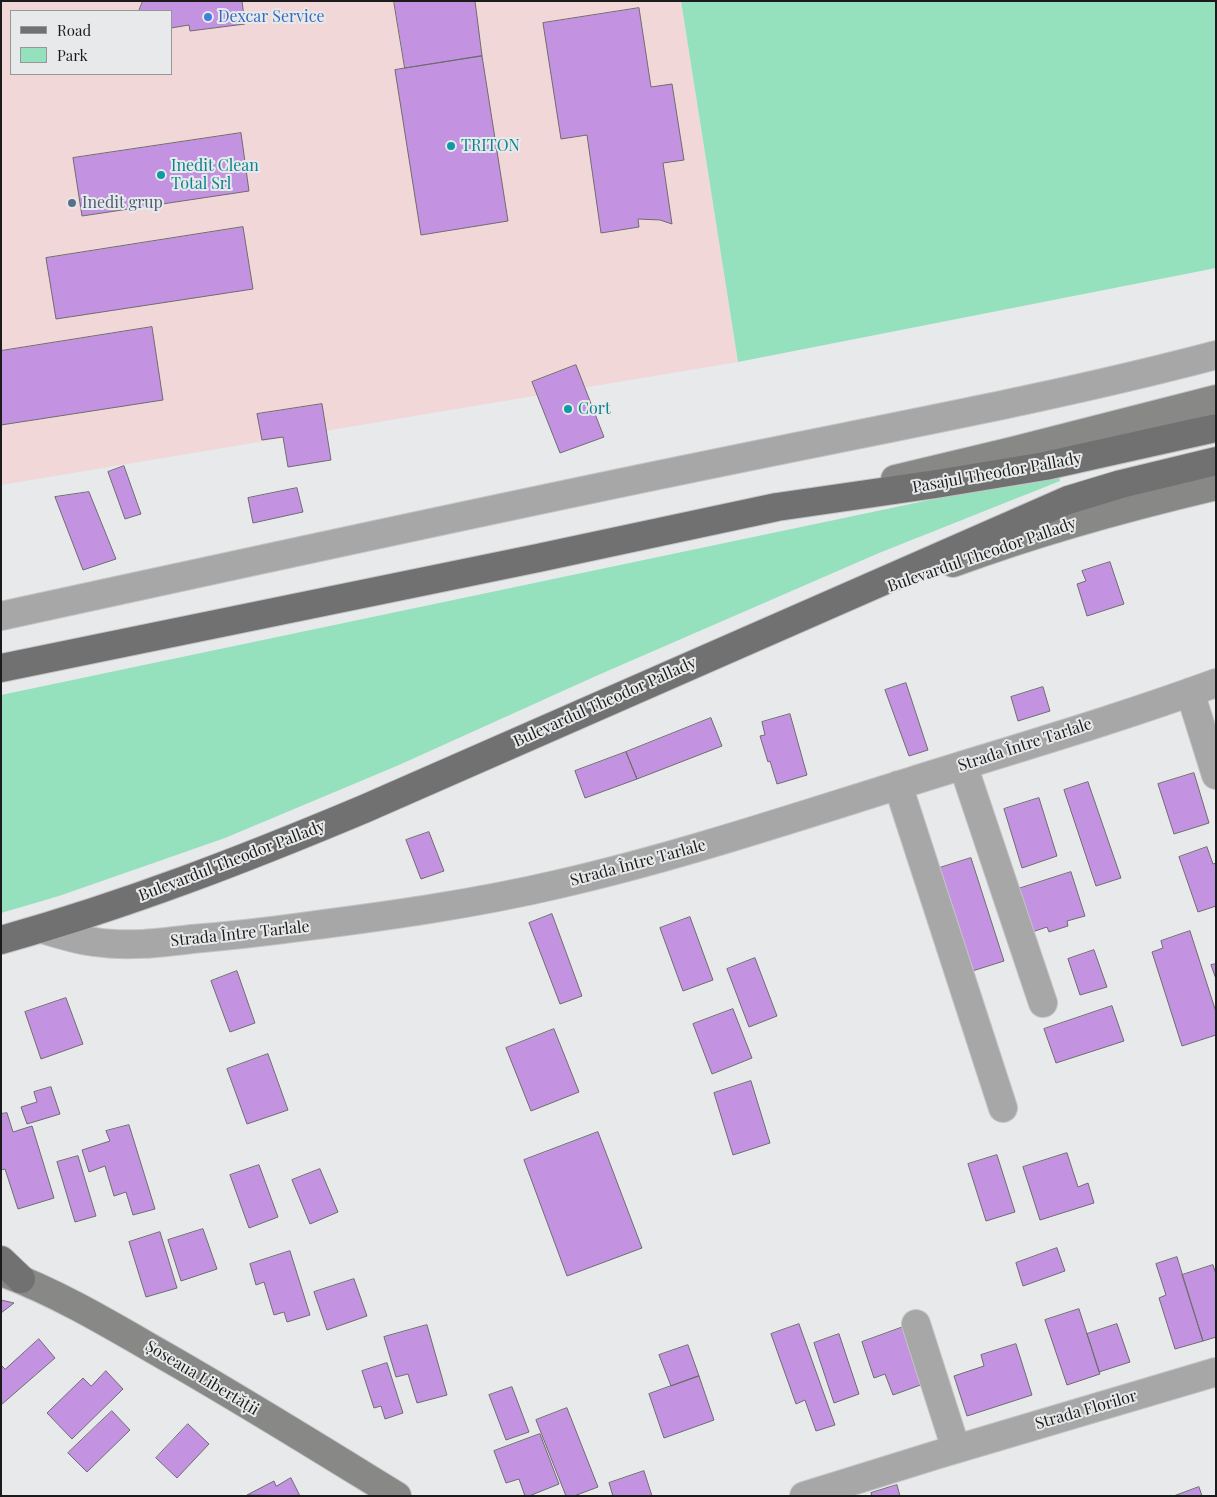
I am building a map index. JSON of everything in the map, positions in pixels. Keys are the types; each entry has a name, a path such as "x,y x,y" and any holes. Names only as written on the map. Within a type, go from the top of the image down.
{"main road":[{"path":"1,668 777,507 1012,452 1216,398"},
{"name":"Pasajul Theodor Pallady","path":"777,507 945,483 1045,466 1216,428"},
{"path":"806,615 1068,500 1121,484 1216,461"},
{"name":"Bulevardul Theodor Pallady","path":"1,940 94,913 267,850 806,615 1027,537 1098,515 1216,486"},
{"path":"1,958 42,929"},
{"path":"1,1260 11,1276"},
{"name":"Șoseaua Libertății","path":"11,1276 75,1306 131,1336 397,1496"}],"street":[{"path":"1,616 438,521 1058,392 1216,355"},
{"name":"Strada Între Tarlale","path":"42,929 97,943 124,945 263,932 436,907 558,884 609,872 724,839 963,765 1216,682"},
{"path":"1190,692 1216,775"},
{"path":"963,765 1043,1003"},
{"path":"898,785 1003,1108"},
{"path":"916,1324 956,1449"},
{"name":"Strada Florilor","path":"804,1496 1216,1372"}],"shaded area":[{"path":"1,1 681,1 738,362 1,485"}],"green space":[{"path":"681,1 1216,1 1216,268 738,362"},
{"path":"1059,475 1060,481 879,553 596,676 399,765 225,838 59,896 1,913 1,695 939,498"}],"building":[{"name":"Dexcar Service","path":"143,1 242,1 245,24 190,31 189,25 172,28 172,10 139,10"},
{"path":"394,1 475,1 482,56 405,68"},
{"path":"639,8 651,87 672,84 684,160 663,163 672,224 660,220 638,219 639,227 601,233 587,135 561,139 543,23"},
{"name":"TRITON","path":"482,56 508,221 421,235 395,70"},
{"name":"Inedit Clean Total Srl","path":"241,133 249,191 82,216 73,158"},
{"path":"243,227 253,289 56,319 46,258"},
{"path":"152,327 163,400 1,425 1,351"},
{"name":"Cort","path":"576,365 604,437 560,453 532,382"},
{"path":"322,404 331,460 288,467 283,437 262,440 257,414"},
{"path":"124,466 141,514 125,519 108,472"},
{"path":"297,488 303,512 253,523 248,498"},
{"path":"89,492 116,559 83,570 55,497"},
{"path":"1110,562 1124,604 1087,616 1077,584 1086,581 1082,571"},
{"path":"906,683 928,750 909,756 885,690"},
{"path":"1043,687 1050,711 1018,721 1011,697"},
{"path":"790,714 807,775 777,784 760,736 765,735 762,722"},
{"path":"711,718 722,746 637,779 626,752"},
{"path":"626,752 637,779 585,798 575,771"},
{"path":"1194,773 1209,823 1174,834 1158,784"},
{"path":"1088,782 1121,878 1096,886 1064,790"},
{"path":"1039,798 1057,856 1022,868 1004,809"},
{"path":"429,832 444,871 421,879 406,840"},
{"path":"1207,847 1213,864 1216,863 1216,906 1198,912 1179,857"},
{"path":"971,858 1004,961 966,973 933,870"},
{"path":"1071,872 1085,916 1067,921 1068,926 1049,932 1047,927 1032,932 1018,889"},
{"path":"552,914 582,996 560,1004 529,923"},
{"path":"690,917 713,980 683,991 660,928"},
{"path":"1190,931 1216,1012 1216,1035 1182,1046 1152,952 1163,948 1161,941"},
{"path":"1094,950 1107,987 1080,995 1068,959"},
{"path":"755,958 777,1016 749,1027 727,969"},
{"path":"1216,964 1216,979 1211,965"},
{"path":"237,971 255,1023 230,1032 211,981"},
{"path":"66,998 83,1044 41,1059 25,1012"},
{"path":"1112,1006 1124,1041 1056,1063 1044,1029"},
{"path":"733,1009 752,1058 712,1074 693,1024"},
{"path":"554,1029 579,1092 531,1111 506,1048"},
{"path":"268,1054 288,1110 247,1124 227,1069"},
{"path":"751,1081 770,1143 733,1155 714,1093"},
{"path":"51,1087 60,1114 27,1124 21,1107 37,1102 34,1092"},
{"path":"7,1113 13,1132 32,1126 54,1198 18,1209 5,1169 1,1170 1,1114"},
{"path":"129,1125 155,1209 133,1215 126,1192 114,1196 105,1166 89,1172 82,1150 110,1141 106,1131"},
{"path":"598,1132 642,1248 567,1276 524,1160"},
{"path":"1067,1153 1078,1187 1088,1183 1094,1203 1040,1220 1023,1167"},
{"path":"997,1155 1015,1212 986,1221 968,1164"},
{"path":"78,1156 96,1216 75,1222 57,1162"},
{"path":"259,1165 278,1217 249,1228 230,1175"},
{"path":"320,1169 338,1212 310,1224 292,1180"},
{"path":"203,1229 217,1269 181,1281 168,1240"},
{"path":"160,1232 177,1288 146,1297 129,1242"},
{"path":"1057,1248 1065,1271 1023,1286 1016,1263"},
{"path":"290,1251 310,1315 287,1322 284,1312 274,1315 264,1282 256,1285 250,1264"},
{"path":"1177,1257 1203,1341 1175,1349 1159,1298 1166,1295 1156,1264"},
{"path":"1213,1265 1216,1274 1216,1337 1203,1341 1182,1275"},
{"path":"354,1279 367,1316 327,1330 314,1292"},
{"path":"1,1300 14,1303 1,1313"},
{"path":"1079,1309 1100,1374 1067,1385 1045,1320"},
{"path":"799,1324 835,1425 816,1431 805,1400 796,1404 771,1334"},
{"path":"1117,1324 1130,1362 1099,1372 1087,1334"},
{"path":"427,1325 447,1395 417,1403 408,1374 396,1377 384,1337"},
{"path":"906,1326 926,1383 893,1395 885,1374 874,1378 862,1342"},
{"path":"839,1334 859,1394 834,1403 814,1343"},
{"path":"39,1339 55,1358 1,1405 1,1365 5,1369"},
{"path":"1016,1344 1032,1395 967,1416 954,1376 984,1366 981,1355"},
{"path":"688,1345 699,1376 671,1386 659,1355"},
{"path":"387,1363 403,1413 385,1419 381,1406 374,1408 362,1371"},
{"path":"106,1371 123,1389 72,1439 47,1413 83,1378 91,1386"},
{"path":"699,1376 714,1420 664,1438 649,1394"},
{"path":"512,1387 529,1432 506,1440 489,1395"},
{"path":"567,1408 598,1487 574,1496 566,1496 536,1420"},
{"path":"112,1411 130,1430 87,1472 68,1453"},
{"path":"188,1424 209,1444 177,1478 156,1458"},
{"path":"540,1434 559,1484 525,1496 519,1479 506,1483 494,1451"},
{"path":"644,1471 652,1496 613,1496 609,1483"},
{"path":"291,1478 300,1496 247,1495 274,1481 276,1486"},
{"path":"897,1485 900,1496 872,1496 871,1493"},
{"path":"1199,1487 1202,1496 1174,1496"}],"place":[{"name":"Dexcar Service","path":"208,17"},
{"name":"TRITON","path":"451,146"},
{"name":"Inedit Clean Total Srl","path":"161,175"},
{"name":"Inedit grup","path":"72,203"},
{"name":"Cort","path":"568,409"}]}
